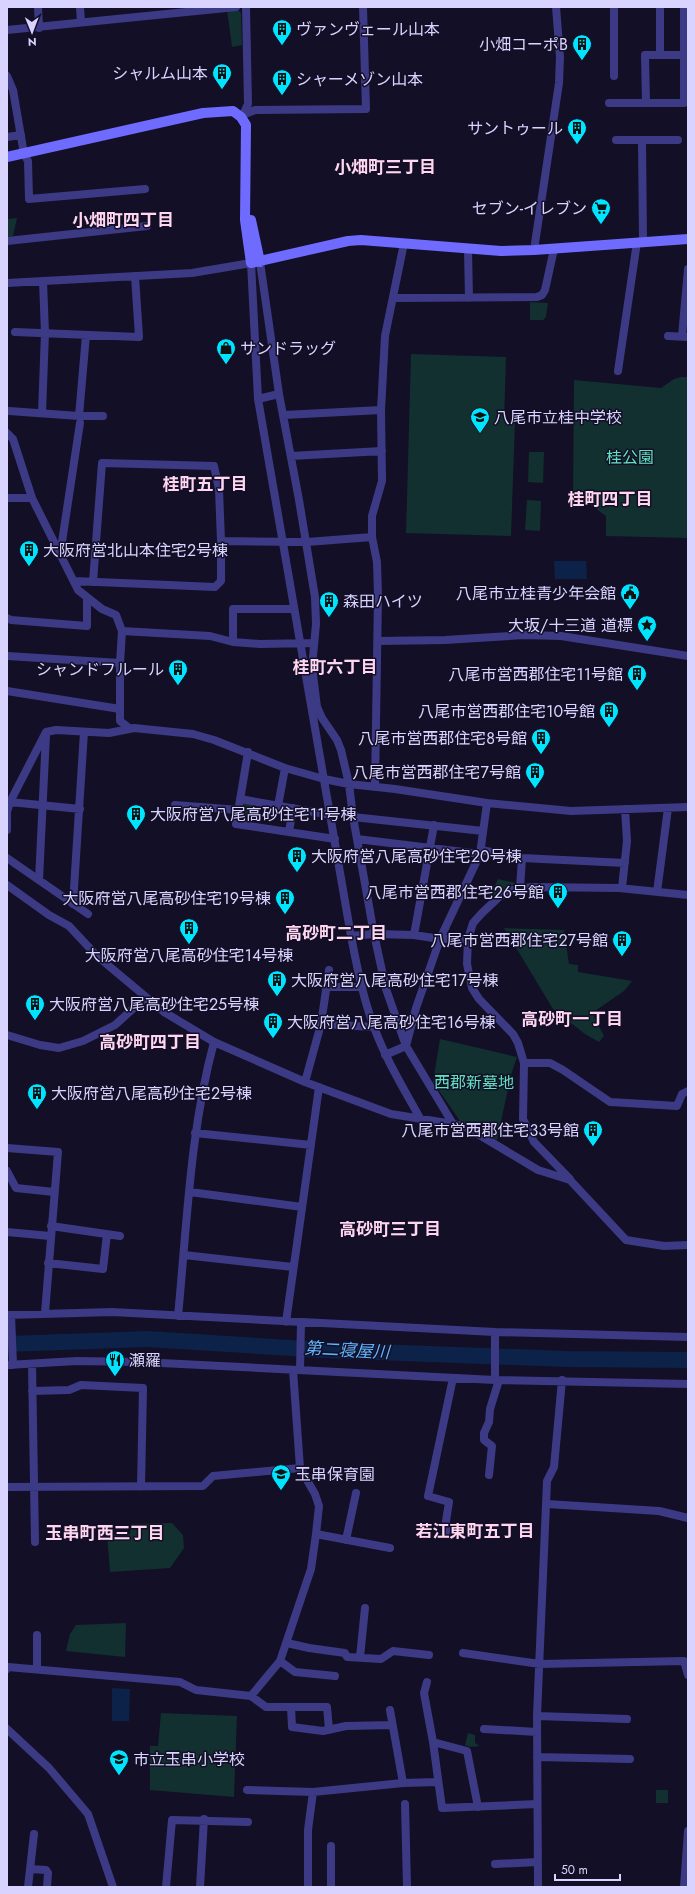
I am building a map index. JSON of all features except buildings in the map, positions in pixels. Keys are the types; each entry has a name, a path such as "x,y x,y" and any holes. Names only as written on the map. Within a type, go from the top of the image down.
{"street":[{"path":"38,7 40,28"},
{"path":"80,7 80,22"},
{"path":"7,30 40,28 206,8 236,7"},
{"path":"246,7 248,104 243,115 246,125 246,193 255,262 307,542 315,597 316,624 313,643 312,667 317,707 322,718 337,740 349,784 353,816 374,934 386,989 406,1046 453,1124"},
{"path":"7,157 203,113 233,111 243,115 255,110 366,109 363,7"},
{"path":"534,250 559,83 560,57 556,7"},
{"path":"614,7 614,76"},
{"path":"660,7 660,55"},
{"path":"609,103 684,103 684,7"},
{"path":"646,103 645,55 684,55"},
{"path":"7,76 24,154 28,161 29,199 144,189"},
{"path":"7,137 21,135"},
{"path":"616,140 678,140"},
{"path":"618,371 640,242 642,140"},
{"path":"7,241 147,226"},
{"path":"7,283 192,273 255,262 348,241 404,242 468,250 534,250 688,239"},
{"path":"375,787 378,641 377,562 372,537 372,516 382,481 381,410 385,336 394,298 404,242"},
{"path":"394,298 536,297 542,295 545,290 554,249"},
{"path":"468,250 469,298"},
{"path":"255,262 258,398 351,936 362,987 374,1027 385,1055 421,1120"},
{"path":"668,336 685,337 688,269"},
{"path":"15,332 139,337 135,276"},
{"path":"42,413 45,333 43,281"},
{"path":"60,554 80,419 86,335"},
{"path":"258,398 279,394"},
{"path":"9,410 80,419 103,416"},
{"path":"284,414 381,410"},
{"path":"7,434 13,439 32,498 78,590 87,599 102,609 116,615 122,631 120,663 120,722 129,728"},
{"path":"291,456 382,451"},
{"path":"74,581 93,582 215,588 221,581 221,541 219,489 214,466 102,463 93,582"},
{"path":"7,498 32,498"},
{"path":"221,541 307,542 372,537"},
{"path":"7,618 11,620 87,626 87,599"},
{"path":"233,642 233,609 294,610"},
{"path":"122,631 210,636 233,642 260,644 313,643"},
{"path":"378,641 445,640 524,635 561,636 688,656"},
{"path":"7,656 120,663"},
{"path":"7,690 120,710"},
{"path":"46,732 56,730 109,733 129,728 193,734 248,752 286,768 349,784 487,802 571,811 688,807"},
{"path":"7,830 7,812 10,802 46,732"},
{"path":"39,880 46,732"},
{"path":"73,904 84,732"},
{"path":"248,752 236,824 335,839"},
{"path":"278,806 286,768"},
{"path":"240,799 331,815"},
{"path":"10,802 80,810"},
{"path":"406,1046 416,1008 440,939 481,852 487,802"},
{"path":"175,805 238,810"},
{"path":"289,832 293,808"},
{"path":"657,892 668,808"},
{"path":"622,888 627,841 625,809"},
{"path":"353,816 483,831"},
{"path":"414,934 428,848 434,825"},
{"path":"357,839 428,848 481,852 522,858 625,863"},
{"path":"7,858 88,914"},
{"path":"520,889 522,858"},
{"path":"7,885 49,915 70,926 97,956 164,1012 214,1042 305,1082 391,1114 453,1124 466,1128 538,1170 570,1180"},
{"path":"688,895 622,888 532,887 512,890 499,897 473,923 468,939 467,964 472,988 518,1043 524,1063 523,1118 534,1142 626,1240 664,1246 688,1246"},
{"path":"351,936 374,934 414,934 440,939 468,939"},
{"path":"305,1082 321,1024 329,970"},
{"path":"326,987 362,987"},
{"path":"7,1035 40,1045 59,1048 83,1042 116,1025 146,997"},
{"path":"321,1024 374,1027"},
{"path":"178,1316 195,1133 204,1079 214,1042"},
{"path":"385,1055 406,1046"},
{"path":"524,1063 550,1063 563,1070 610,1102 677,1106 682,1094 688,1091"},
{"path":"286,1322 319,1087"},
{"path":"195,1133 311,1145"},
{"path":"7,1148 58,1152 50,1236 45,1313"},
{"path":"7,1171 16,1188 54,1192"},
{"path":"190,1192 302,1207"},
{"path":"51,1226 120,1236"},
{"path":"7,1232 50,1236"},
{"path":"48,1263 103,1269 107,1234"},
{"path":"184,1255 293,1267"},
{"path":"688,1337 496,1332 112,1312 9,1315 10,1365 77,1361 141,1362 497,1380 562,1380 688,1384"},
{"path":"251,1696 280,1661 288,1643 311,1569 316,1534 318,1506 315,1494 300,1468 296,1370 301,1323"},
{"path":"490,1475 492,1446 484,1440 484,1432 489,1422 490,1409 497,1380 496,1332"},
{"path":"32,1364 35,1542"},
{"path":"446,1532 449,1502 428,1496 453,1378"},
{"path":"538,1887 537,1732 547,1481 554,1467 562,1380"},
{"path":"32,1391 69,1390 81,1385 142,1388 141,1487"},
{"path":"7,1487 203,1486 213,1476 300,1468"},
{"path":"346,1540 356,1493"},
{"path":"547,1504 659,1512 688,1518"},
{"path":"316,1534 390,1548"},
{"path":"360,1657 364,1608"},
{"path":"37,1635 37,1669"},
{"path":"288,1643 309,1648 345,1653 346,1657 381,1659 393,1651 429,1655"},
{"path":"463,1653 540,1664 684,1661 688,1675"},
{"path":"280,1661 295,1672 335,1676"},
{"path":"7,1668 37,1669 180,1682 196,1690 251,1696 266,1707 327,1707 329,1730"},
{"path":"427,1682 424,1693 433,1742 442,1808 537,1804"},
{"path":"291,1707 292,1727 323,1731 346,1726 392,1725"},
{"path":"390,1710 403,1783"},
{"path":"538,1716 627,1719"},
{"path":"7,1729 48,1768 88,1814 113,1887"},
{"path":"484,1729 537,1732"},
{"path":"433,1742 467,1751 478,1807"},
{"path":"537,1757 630,1760"},
{"path":"247,1790 313,1792 403,1783 438,1782"},
{"path":"308,1887 308,1830 313,1792"},
{"path":"405,1804 407,1887"},
{"path":"200,1887 204,1819"},
{"path":"166,1887 172,1820 204,1819 248,1822"},
{"path":"684,1887 688,1832"},
{"path":"28,1887 34,1834"},
{"path":"331,1887 332,1846"},
{"path":"495,1864 538,1862"},
{"path":"30,1869 46,1870 48,1873 47,1887"}],"green space":[{"path":"237,9 241,13 242,45 232,47 227,10"},
{"path":"17,218 13,236 7,237 7,219"},
{"path":"530,302 548,303 546,317 543,320 530,320"},
{"path":"411,354 506,357 504,422 515,422 511,536 406,533"},
{"name":"桂公園","path":"688,377 688,538 606,536 606,516 573,492 574,380 661,388 674,379"},
{"path":"529,452 544,452 543,483 528,482"},
{"path":"527,500 541,501 540,531 525,530"},
{"path":"245,803 254,805 251,822 240,818 242,806"},
{"path":"498,879 516,883 491,901 488,900"},
{"path":"504,928 564,930 569,964 578,965 578,972 632,981 624,991 592,1013 604,1036 599,1042 585,1034 553,1009"},
{"name":"西郡新墓地","path":"440,1039 517,1057 511,1075 497,1140 473,1126 460,1121 433,1082"},
{"path":"172,1523 183,1535 184,1548 170,1568 110,1572 107,1535 130,1534 131,1524"},
{"path":"126,1623 125,1657 66,1651 70,1634 76,1625"},
{"path":"161,1713 237,1716 234,1797 150,1790 150,1746 158,1746"},
{"path":"468,1733 475,1735 475,1743 480,1746 470,1747 465,1745"},
{"path":"656,1790 668,1790 668,1803 656,1803"}],"water":[{"path":"554,561 586,561 587,579 555,579"},
{"path":"112,1688 130,1689 129,1721 112,1721"}],"waterway":[{"name":"第二寝屋川","path":"7,1344 147,1339 322,1350 566,1359 688,1360"}],"place":[{"name":"ヴァンヴェール山本","path":"282,46"},
{"name":"小畑コーポB","path":"582,61"},
{"name":"シャルム山本","path":"222,90"},
{"name":"シャーメゾン山本","path":"282,96"},
{"name":"サントゥール","path":"577,145"},
{"name":"セブン-イレブン","path":"601,225"},
{"name":"サンドラッグ","path":"226,365"},
{"name":"八尾市立桂中学校","path":"480,434"},
{"name":"大阪府営北山本住宅2号棟","path":"29,567"},
{"name":"八尾市立桂青少年会館","path":"630,610"},
{"name":"森田ハイツ","path":"329,618"},
{"name":"大坂/十三道 道標","path":"647,642"},
{"name":"シャンドフルール","path":"178,686"},
{"name":"八尾市営西郡住宅11号館","path":"637,691"},
{"name":"八尾市営西郡住宅10号館","path":"609,728"},
{"name":"八尾市営西郡住宅8号館","path":"541,755"},
{"name":"八尾市営西郡住宅7号館","path":"535,789"},
{"name":"大阪府営八尾高砂住宅11号棟","path":"136,831"},
{"name":"大阪府営八尾高砂住宅20号棟","path":"297,873"},
{"name":"八尾市営西郡住宅26号館","path":"558,909"},
{"name":"大阪府営八尾高砂住宅19号棟","path":"285,915"},
{"name":"大阪府営八尾高砂住宅14号棟","path":"189,945"},
{"name":"八尾市営西郡住宅27号館","path":"622,957"},
{"name":"大阪府営八尾高砂住宅17号棟","path":"277,997"},
{"name":"大阪府営八尾高砂住宅25号棟","path":"35,1021"},
{"name":"大阪府営八尾高砂住宅16号棟","path":"273,1039"},
{"name":"大阪府営八尾高砂住宅2号棟","path":"37,1110"},
{"name":"八尾市営西郡住宅33号館","path":"593,1147"},
{"name":"瀬羅","path":"115,1377"},
{"name":"玉串保育園","path":"281,1491"},
{"name":"市立玉串小学校","path":"119,1776"}],"district":[{"name":"小畑町三丁目","path":"385,167"},
{"name":"小畑町四丁目","path":"123,220"},
{"name":"桂町五丁目","path":"205,484"},
{"name":"桂町四丁目","path":"610,499"},
{"name":"桂町六丁目","path":"335,667"},
{"name":"高砂町二丁目","path":"336,933"},
{"name":"高砂町一丁目","path":"572,1019"},
{"name":"高砂町四丁目","path":"150,1042"},
{"name":"高砂町三丁目","path":"390,1229"},
{"name":"若江東町五丁目","path":"475,1531"},
{"name":"玉串町西三丁目","path":"105,1533"}]}
